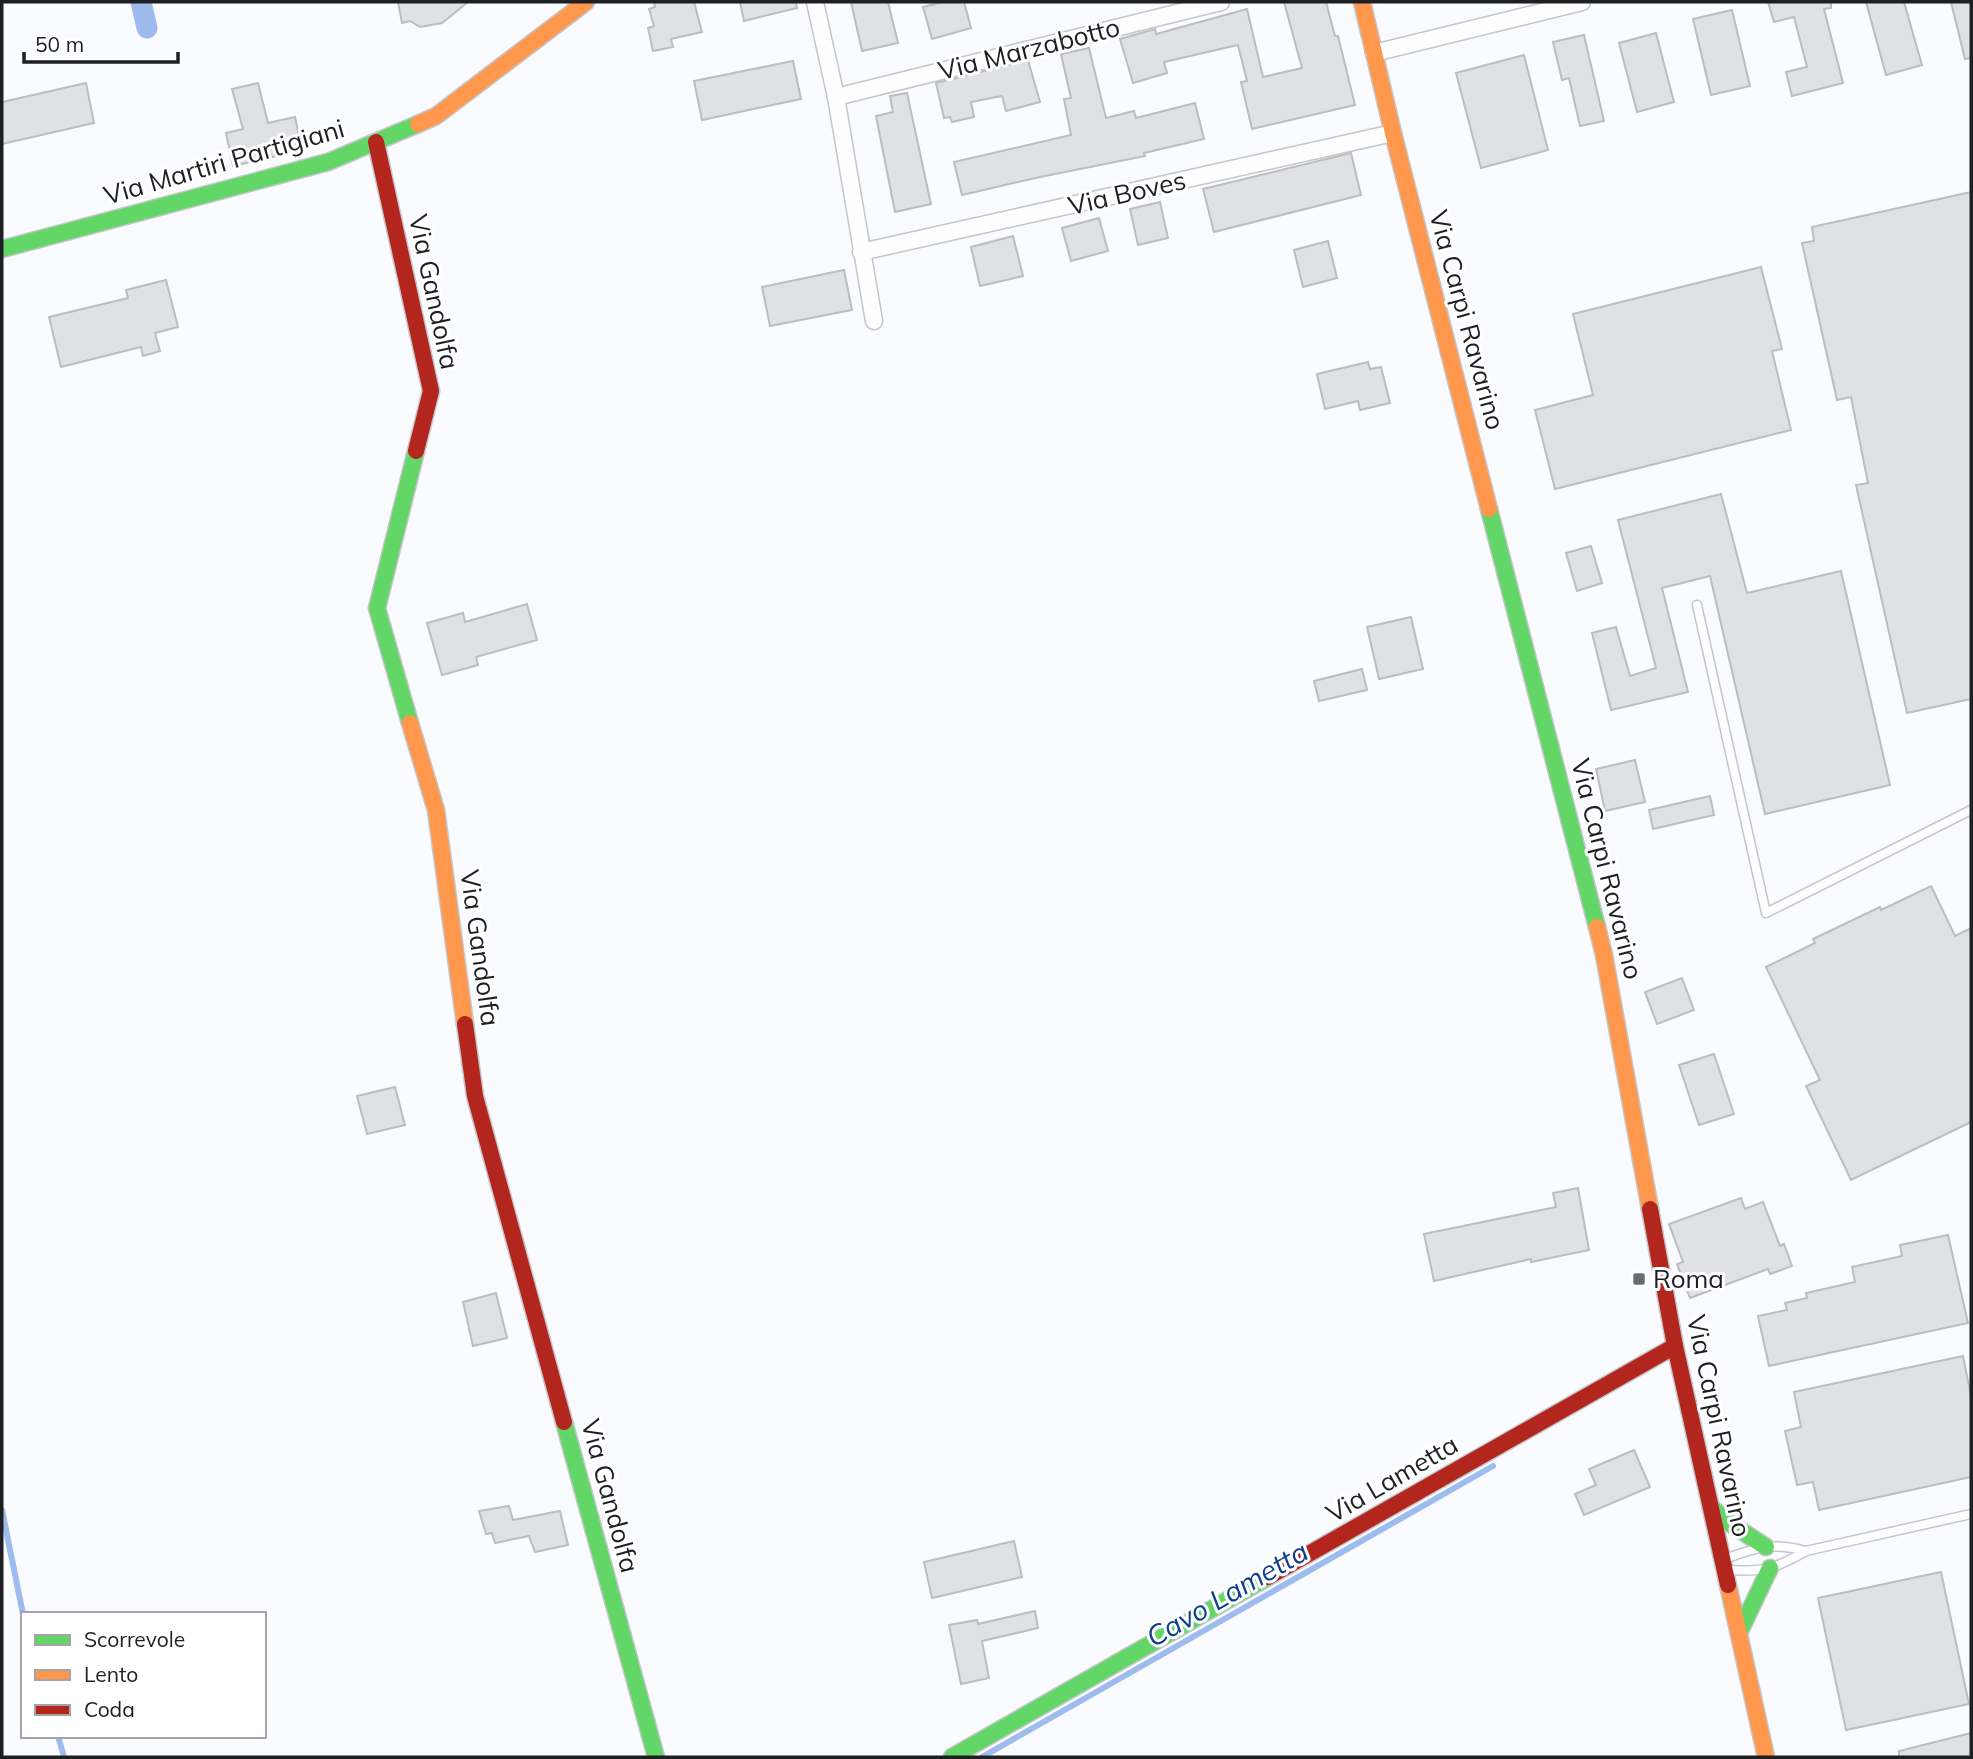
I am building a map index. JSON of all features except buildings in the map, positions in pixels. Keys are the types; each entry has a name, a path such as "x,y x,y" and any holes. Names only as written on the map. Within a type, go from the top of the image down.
{"street":[{"name":"Via Martiri Partigiani","path":"2,249 328,162 376,142 436,116 586,2"},
{"path":"815,2 836,97 874,321"},
{"name":"Via Marzabotto","path":"836,97 1222,2"},
{"name":"Via Carpi Ravarino","path":"1362,2 1393,134 1604,955 1675,1346 1766,1757"},
{"path":"1374,53 1526,8 1581,2"},
{"name":"Via Boves","path":"861,253 1393,134"},
{"name":"Via Gandolfa","path":"376,142 430,391 377,608 436,810 475,1096 656,1757"},
{"name":"Via Lametta","path":"951,1757 1675,1346"},
{"path":"1711,1507 1728,1522 1766,1547"},
{"path":"1739,1633 1750,1605 1770,1568"}],"lane":[{"path":"1697,605 1766,914 1971,810"},
{"path":"1724,1565 1759,1572 1783,1564 1806,1551 1971,1514"},
{"path":"1724,1565 1754,1548 1782,1545 1806,1551"}],"waterway":[{"path":"141,2 147,28"},
{"name":"Cavo Lametta","path":"982,1757 1493,1466"},
{"path":"2,1510 23,1612"},
{"path":"59,1738 64,1757"}],"traffic: fast":[{"path":"2,249 328,162 418,124"},
{"path":"410,723 377,608 416,451"},
{"path":"1489,509 1597,927"},
{"path":"564,1422 656,1757"},
{"path":"1711,1507 1728,1522 1766,1547"},
{"path":"1739,1633 1770,1568"},
{"path":"952,1757 1268,1577"}],"traffic: slow":[{"path":"418,124 436,116 586,2"},
{"path":"1362,2 1489,509"},
{"path":"410,723 436,810 465,1024"},
{"path":"1597,927 1650,1209"},
{"path":"1728,1585 1766,1757"}],"traffic: jam":[{"path":"376,142 431,391 416,451"},
{"path":"465,1024 475,1096 564,1422"},
{"path":"1650,1209 1675,1346 1728,1585"},
{"path":"1268,1577 1675,1346"}],"place":[{"name":"Roma","path":"1639,1279"}]}
